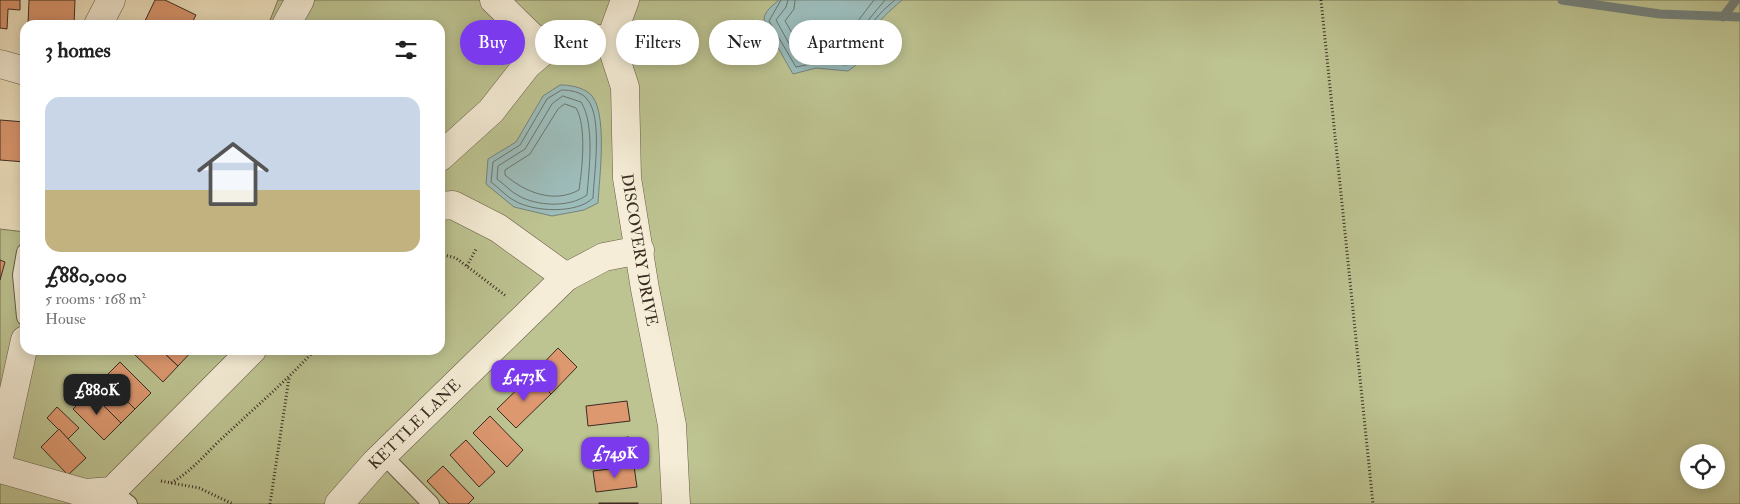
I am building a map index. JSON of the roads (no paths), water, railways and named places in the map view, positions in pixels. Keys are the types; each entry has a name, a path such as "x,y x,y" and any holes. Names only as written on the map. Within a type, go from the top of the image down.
{"street":[{"path":"101,20 111,0"},
{"path":"289,20 300,0"},
{"path":"494,0 535,40"},
{"path":"606,40 610,41 625,0"},
{"name":"DISCOVERY DRIVE","path":"610,41 625,87 627,178 645,289 672,425 676,504"},
{"path":"445,152 491,111 527,65 535,58"},
{"path":"0,64 20,69"},
{"path":"445,206 453,205 498,228 566,277"},
{"name":"KETTLE LANE","path":"339,504 383,455 566,277 604,257 640,250"},
{"path":"0,453 22,355"},
{"path":"0,469 85,493 120,498 139,464 247,355"}],"lane":[{"path":"383,455 431,504"}],"water":[{"path":"779,0 902,0 880,20 789,20 789,65 855,65 848,71 816,68 793,74 779,49 779,20 764,20 765,15"},
{"path":"560,85 582,89 589,93 595,101 601,128 601,162 598,203 584,210 552,216 514,207 486,184 488,159 516,142 543,96"}],"waterway":[{"path":"1562,0 1660,14 1740,17"},
{"path":"1723,17 1736,0"}]}
